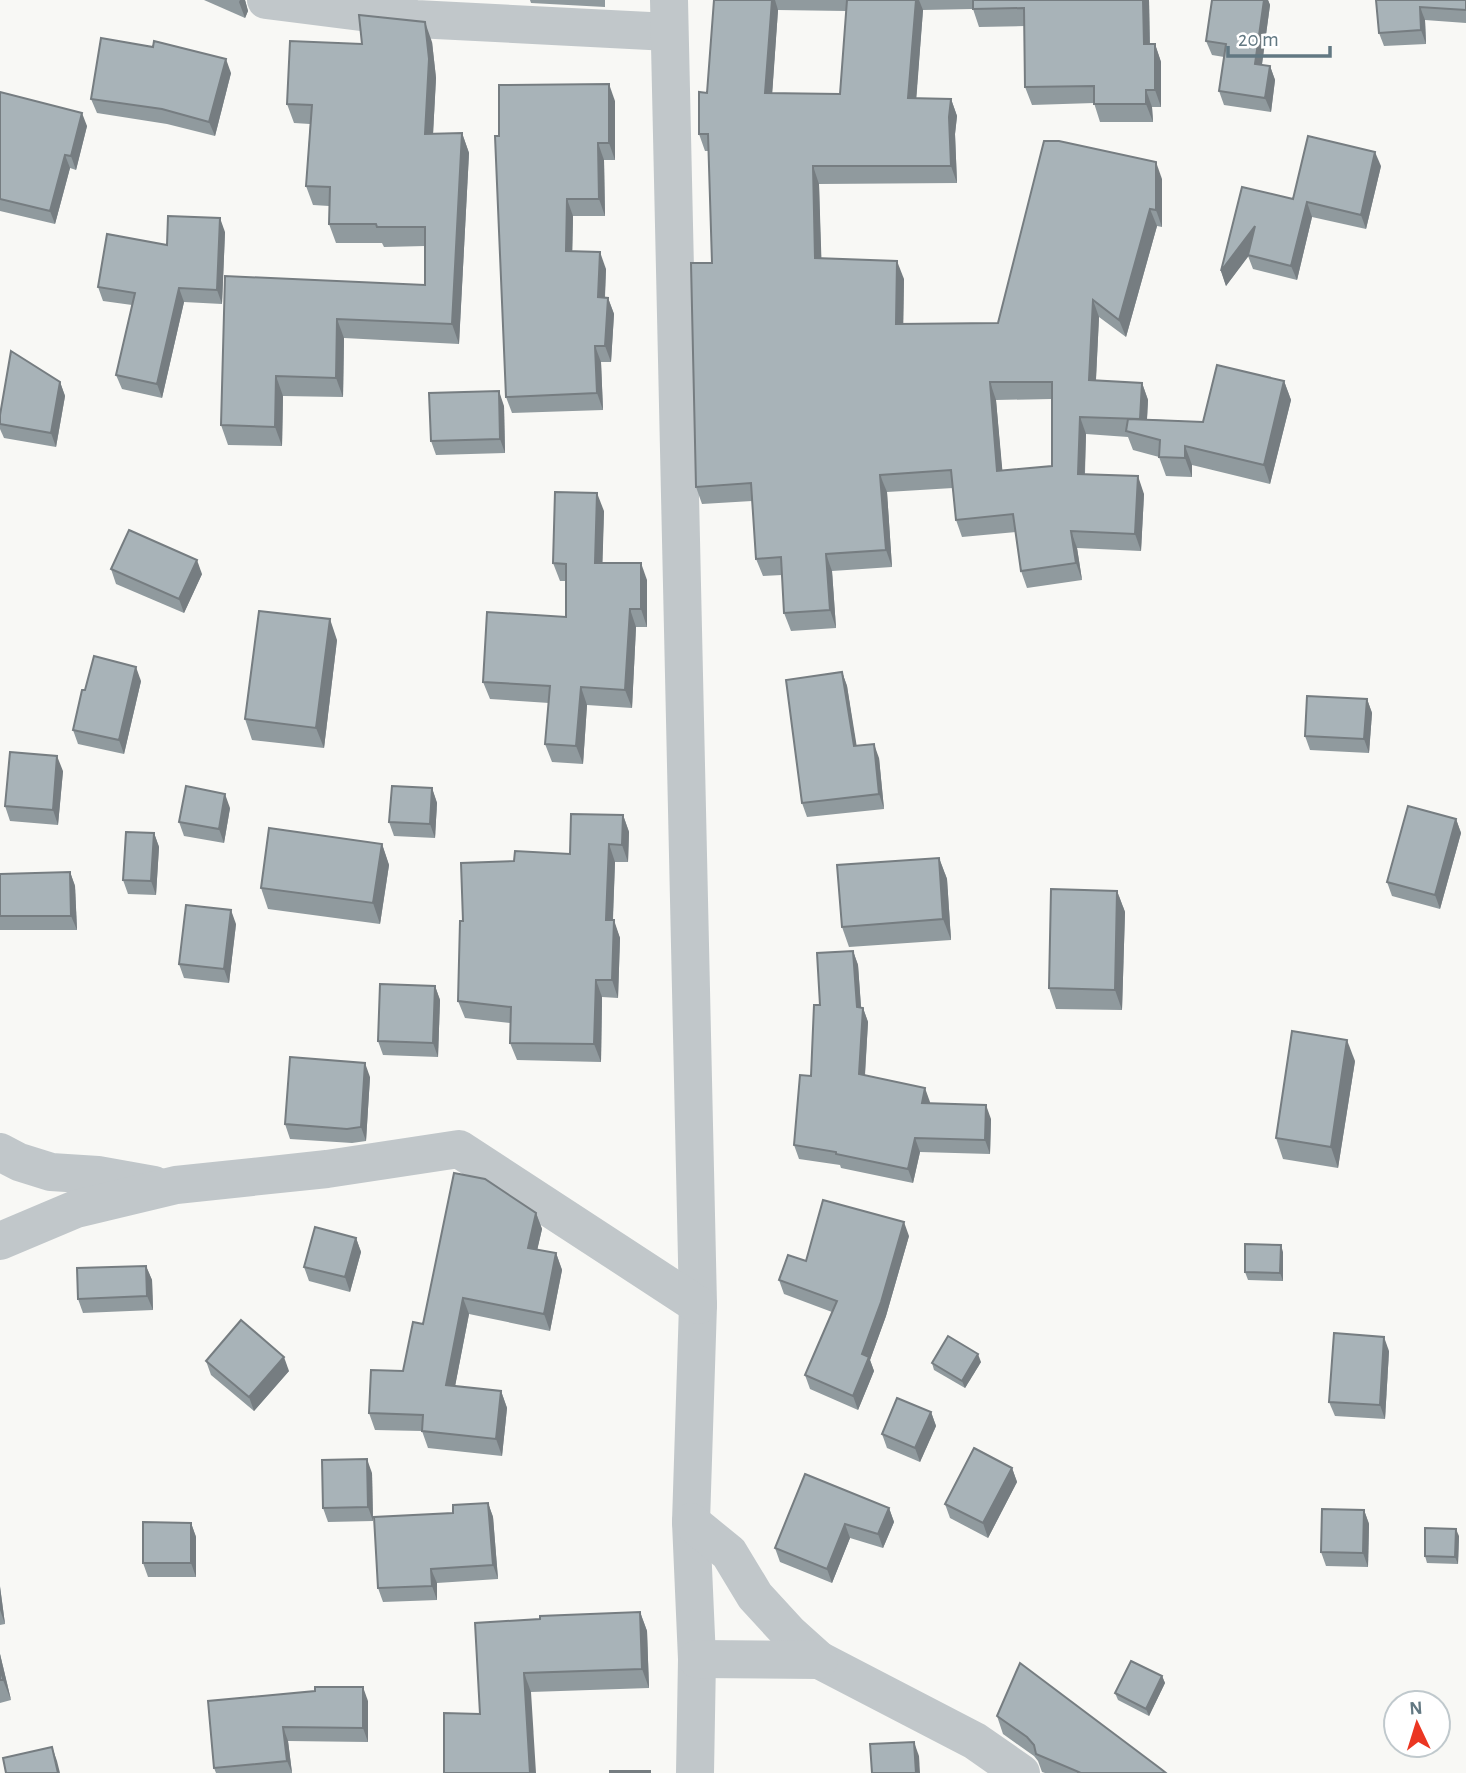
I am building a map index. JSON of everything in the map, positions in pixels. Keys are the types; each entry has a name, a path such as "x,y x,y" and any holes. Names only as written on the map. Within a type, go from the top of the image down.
{"street":[{"path":"266,0 416,19 669,16 698,1305 691,1522 697,1659 695,1773"},
{"path":"0,1241 76,1209 176,1185 327,1169 458,1149 698,1305"},
{"path":"0,1152 19,1162 51,1172 98,1175 166,1188"},
{"path":"691,1522 729,1553 755,1596 818,1660 975,1741 1021,1773"},
{"path":"697,1659 818,1660"}],"building":[{"path":"714,0 772,0 765,93 840,94 847,0 916,0 908,98 951,99 951,166 813,166 815,258 897,261 896,324 998,323 1044,141 1059,141 1156,162 1156,210 1150,209 1119,320 1093,300 1089,380 1142,383 1140,419 1080,417 1078,474 1138,476 1135,534 1071,531 1076,563 1021,571 1013,514 956,520 951,470 880,475 886,550 826,554 830,610 784,613 781,557 756,559 751,483 696,487 691,263 712,263 708,134 699,134 699,92 707,93","holes":["990,382 1052,382 1052,466 997,471"]},
{"path":"973,0 1143,0 1144,44 1155,44 1155,90 1146,90 1146,104 1094,104 1094,86 1025,87 1024,8 973,9"},
{"path":"1212,0 1264,0 1255,64 1270,66 1265,98 1219,91 1226,44 1206,41"},
{"path":"1376,0 1466,0 1466,10 1420,7 1421,30 1379,33"},
{"path":"359,15 425,22 429,59 425,134 462,133 452,324 337,319 336,378 276,376 275,427 221,425 225,276 425,285 425,227 329,224 330,187 306,186 312,105 287,104 290,41 362,44"},
{"path":"101,38 153,47 154,41 226,59 209,122 162,109 91,99"},
{"path":"609,84 609,143 598,143 599,199 567,199 566,251 600,252 598,297 608,298 605,346 595,346 597,393 506,397 495,136 499,136 499,85"},
{"path":"0,92 82,113 71,156 65,155 50,211 0,199"},
{"path":"1308,136 1375,152 1361,215 1307,202 1291,266 1248,255 1255,226 1221,271 1242,187 1293,199"},
{"path":"168,216 220,218 217,290 179,288 157,384 116,375 135,293 98,287 107,234 167,245"},
{"path":"11,351 60,382 51,433 0,424"},
{"path":"1217,365 1284,381 1264,465 1185,446 1185,458 1159,457 1160,440 1126,431 1128,419 1203,422"},
{"path":"499,391 500,439 431,441 429,393"},
{"path":"555,492 597,493 595,563 641,563 641,609 630,609 625,690 581,687 576,746 545,744 550,686 483,682 487,612 566,617 566,564 553,563"},
{"path":"129,530 197,560 179,599 111,569"},
{"path":"259,611 330,619 316,728 245,719"},
{"path":"94,656 136,667 119,740 73,730 82,690 85,690"},
{"path":"842,672 854,746 874,744 879,794 802,803 786,680"},
{"path":"1307,696 1367,699 1364,739 1305,736"},
{"path":"10,752 57,756 53,810 5,806"},
{"path":"186,786 225,794 219,829 179,822"},
{"path":"392,786 432,788 430,824 389,822"},
{"path":"1408,806 1456,819 1435,895 1387,882"},
{"path":"571,814 623,815 622,845 609,844 606,920 614,920 612,980 596,980 594,1044 510,1043 511,1007 458,1001 460,921 463,921 461,863 514,861 515,851 570,854"},
{"path":"269,828 382,844 373,903 261,888"},
{"path":"126,832 154,833 151,881 123,880"},
{"path":"939,858 943,919 842,927 837,865"},
{"path":"70,872 71,916 0,916 0,874"},
{"path":"1051,889 1117,891 1115,990 1049,988"},
{"path":"186,905 231,910 224,969 179,964"},
{"path":"853,951 857,1007 863,1008 859,1074 925,1088 922,1103 986,1105 985,1140 915,1138 908,1169 794,1145 800,1075 811,1076 814,1005 820,1005 817,953"},
{"path":"380,984 435,986 433,1043 378,1041"},
{"path":"1292,1031 1347,1040 1331,1147 1276,1138"},
{"path":"290,1057 365,1063 361,1127 347,1129 285,1124"},
{"path":"454,1173 485,1179 536,1213 528,1248 556,1253 544,1314 463,1298 446,1385 501,1391 496,1439 422,1431 423,1415 369,1413 371,1370 403,1371 413,1322 423,1324"},
{"path":"823,1200 904,1222 881,1302 862,1354 869,1357 853,1396 805,1375 837,1301 779,1280 788,1255 806,1261"},
{"path":"315,1227 356,1238 345,1277 304,1267"},
{"path":"1245,1244 1281,1245 1280,1273 1245,1272"},
{"path":"146,1266 147,1296 78,1299 77,1268"},
{"path":"241,1320 284,1357 249,1397 206,1361"},
{"path":"1334,1333 1384,1337 1380,1405 1329,1402"},
{"path":"948,1336 978,1354 962,1381 932,1363"},
{"path":"897,1398 931,1412 915,1448 882,1434"},
{"path":"974,1448 1012,1468 983,1523 945,1504"},
{"path":"367,1459 368,1507 323,1508 322,1460"},
{"path":"805,1474 889,1508 878,1534 845,1524 827,1569 775,1548"},
{"path":"488,1503 493,1565 431,1569 432,1586 378,1588 374,1517 453,1513 453,1505"},
{"path":"1322,1509 1364,1510 1363,1553 1321,1552"},
{"path":"143,1522 191,1523 191,1563 143,1563"},
{"path":"1425,1528 1456,1529 1455,1557 1425,1556"},
{"path":"640,1612 642,1669 524,1673 530,1773 444,1773 444,1713 480,1714 475,1623 540,1619 540,1616"},
{"path":"1131,1661 1162,1676 1146,1709 1115,1693"},
{"path":"1020,1663 1166,1773 1078,1773 1036,1754 1034,1745 1027,1737 997,1716"},
{"path":"315,1687 363,1687 363,1728 283,1727 287,1761 214,1768 208,1701 315,1691"},
{"path":"914,1742 916,1773 872,1773 870,1744"},
{"path":"52,1747 58,1773 6,1773 3,1758"},
{"path":"650,1771 650,1773 610,1773"}]}
